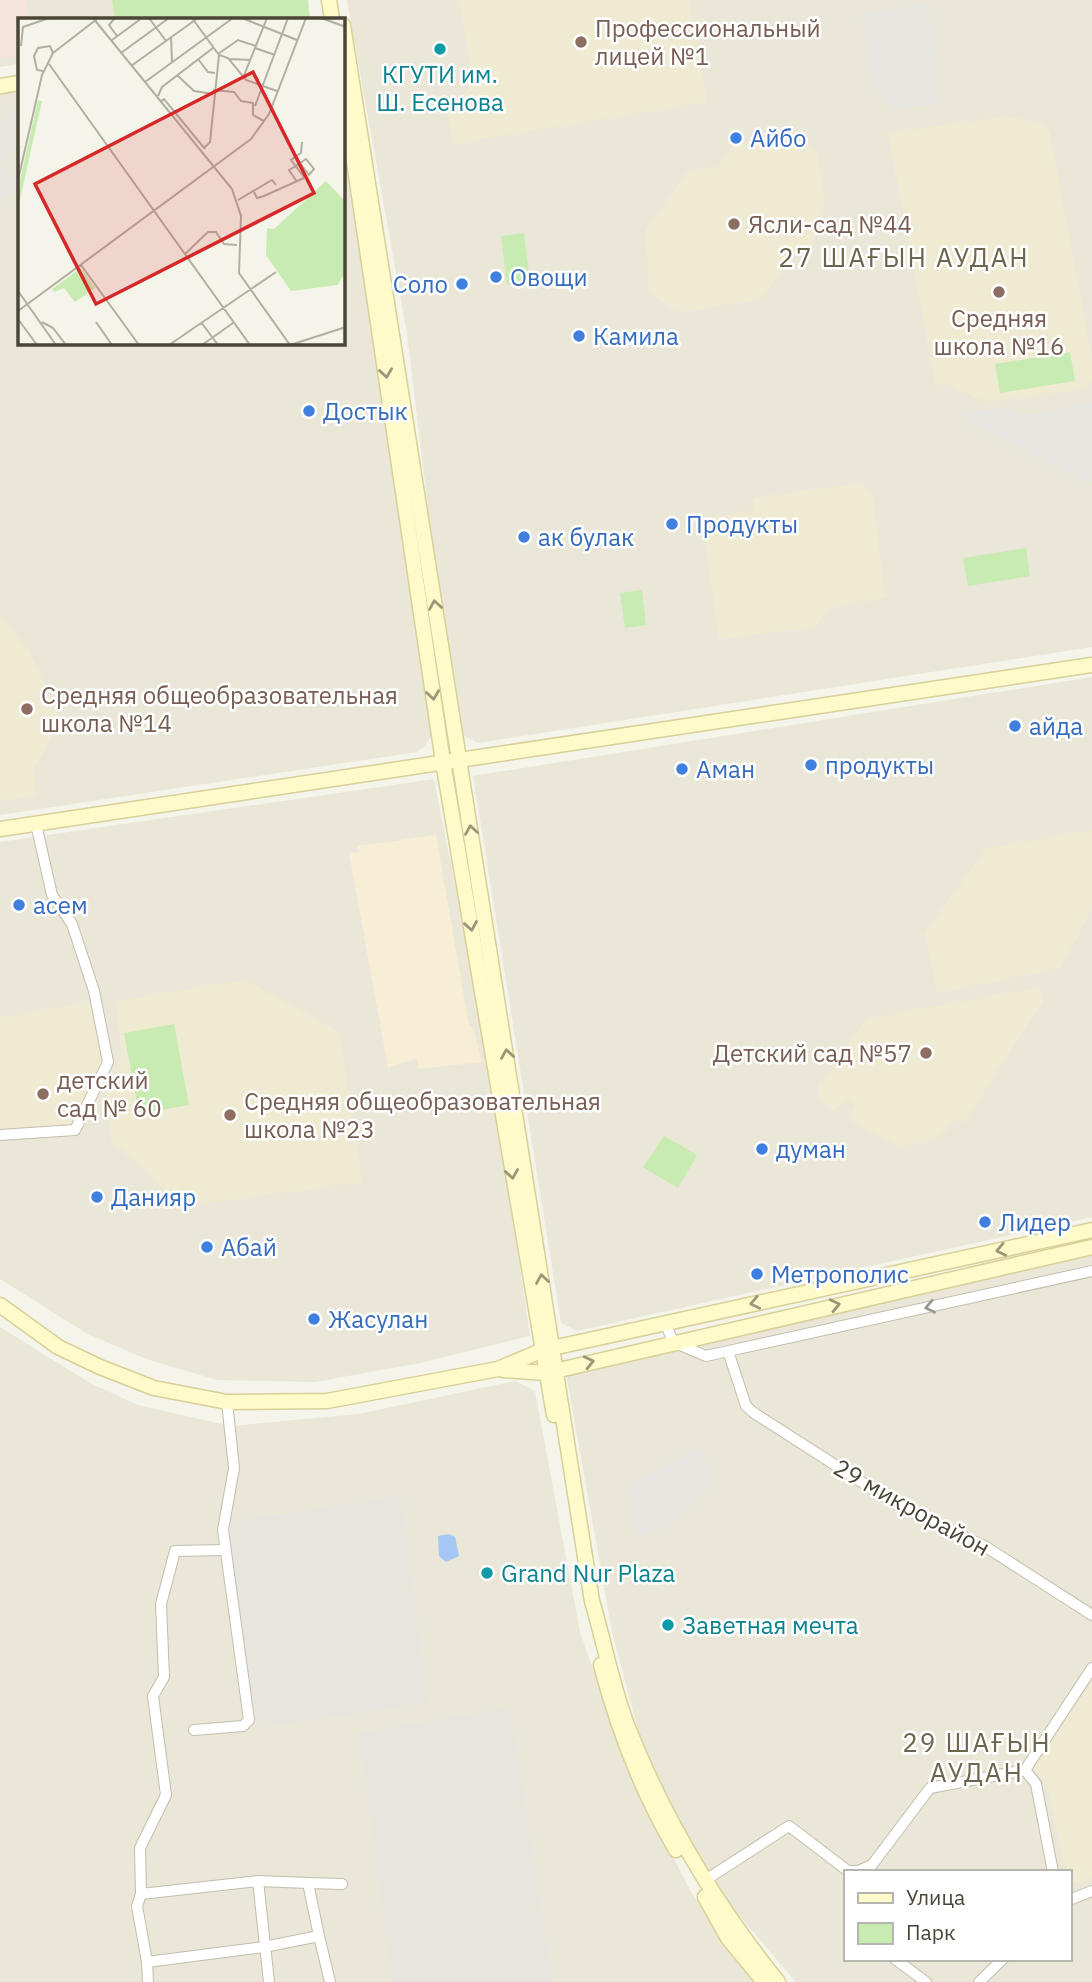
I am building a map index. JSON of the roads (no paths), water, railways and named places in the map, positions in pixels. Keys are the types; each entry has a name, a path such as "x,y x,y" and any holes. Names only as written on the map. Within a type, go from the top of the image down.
{"main road":[{"path":"329,0 332,18"},
{"path":"339,0 342,18"},
{"path":"345,40 460,759 551,1371 583,1566 626,1723 728,1938 764,1982"},
{"path":"0,86 18,83"},
{"path":"345,100 443,762 548,1349"},
{"path":"0,829 1092,665"},
{"path":"0,1305 58,1347 154,1388 227,1402 327,1401 498,1369 548,1349 1092,1230"},
{"path":"498,1369 551,1371 1092,1247"},
{"path":"701,1883 778,1982"}],"street":[{"path":"0,1135 75,1130 108,1062 94,991 72,925 52,895 36,824"},
{"path":"665,1322 673,1342 706,1356 1092,1271"},
{"name":"29 микрорайон","path":"728,1351 746,1406 754,1413 899,1506 986,1547 1091,1611"},
{"path":"194,1730 243,1726 249,1720 223,1530 234,1468 227,1402"},
{"path":"148,1982 137,1906 141,1894 141,1844 166,1795 153,1696 164,1676 161,1604 175,1551 225,1550"},
{"path":"860,1870 872,1865 930,1788 1025,1770 1092,1668"},
{"path":"1025,1770 1036,1784 1053,1870"},
{"path":"701,1883 789,1826 847,1870"},
{"path":"141,1894 258,1881 342,1884"},
{"path":"258,1881 269,1982"},
{"path":"308,1883 330,1982"},
{"path":"1071,1899 1091,1894"},
{"path":"147,1962 264,1947 319,1936"},
{"path":"898,1961 926,1982"},
{"path":"979,1982 1001,1961"}],"water":[{"path":"449,1534 455,1537 459,1556 446,1562 439,1556 438,1536"}],"place":[{"name":"Профессиональный лицей №1","path":"581,42"},
{"name":"КГУТИ им. Ш. Есенова","path":"440,49"},
{"name":"Айбо","path":"736,138"},
{"name":"Ясли-сад №44","path":"734,224"},
{"name":"Овощи","path":"496,277"},
{"name":"Соло","path":"462,284"},
{"name":"Средняя школа №16","path":"999,292"},
{"name":"Камила","path":"579,336"},
{"name":"Достык","path":"309,411"},
{"name":"Продукты","path":"672,524"},
{"name":"ак булак","path":"524,537"},
{"name":"Cредняя общеобразовательная школа №14","path":"27,709"},
{"name":"айда","path":"1015,726"},
{"name":"продукты","path":"811,765"},
{"name":"Аман","path":"682,769"},
{"name":"асем","path":"19,905"},
{"name":"Детский сад №57","path":"926,1053"},
{"name":"детский сад № 60","path":"43,1094"},
{"name":"Средняя общеобразовательная школа №23","path":"230,1115"},
{"name":"думан","path":"762,1149"},
{"name":"Данияр","path":"97,1197"},
{"name":"Лидер","path":"985,1222"},
{"name":"Абай","path":"207,1247"},
{"name":"Метрополис","path":"757,1274"},
{"name":"Жасулан","path":"314,1319"},
{"name":"Grand Nur Plaza","path":"487,1573"},
{"name":"Заветная мечта","path":"668,1625"}],"district":[{"name":"27 ШАҒЫН АУДАН","path":"904,257"},
{"name":"29 ШАҒЫН АУДАН","path":"977,1757"}]}
